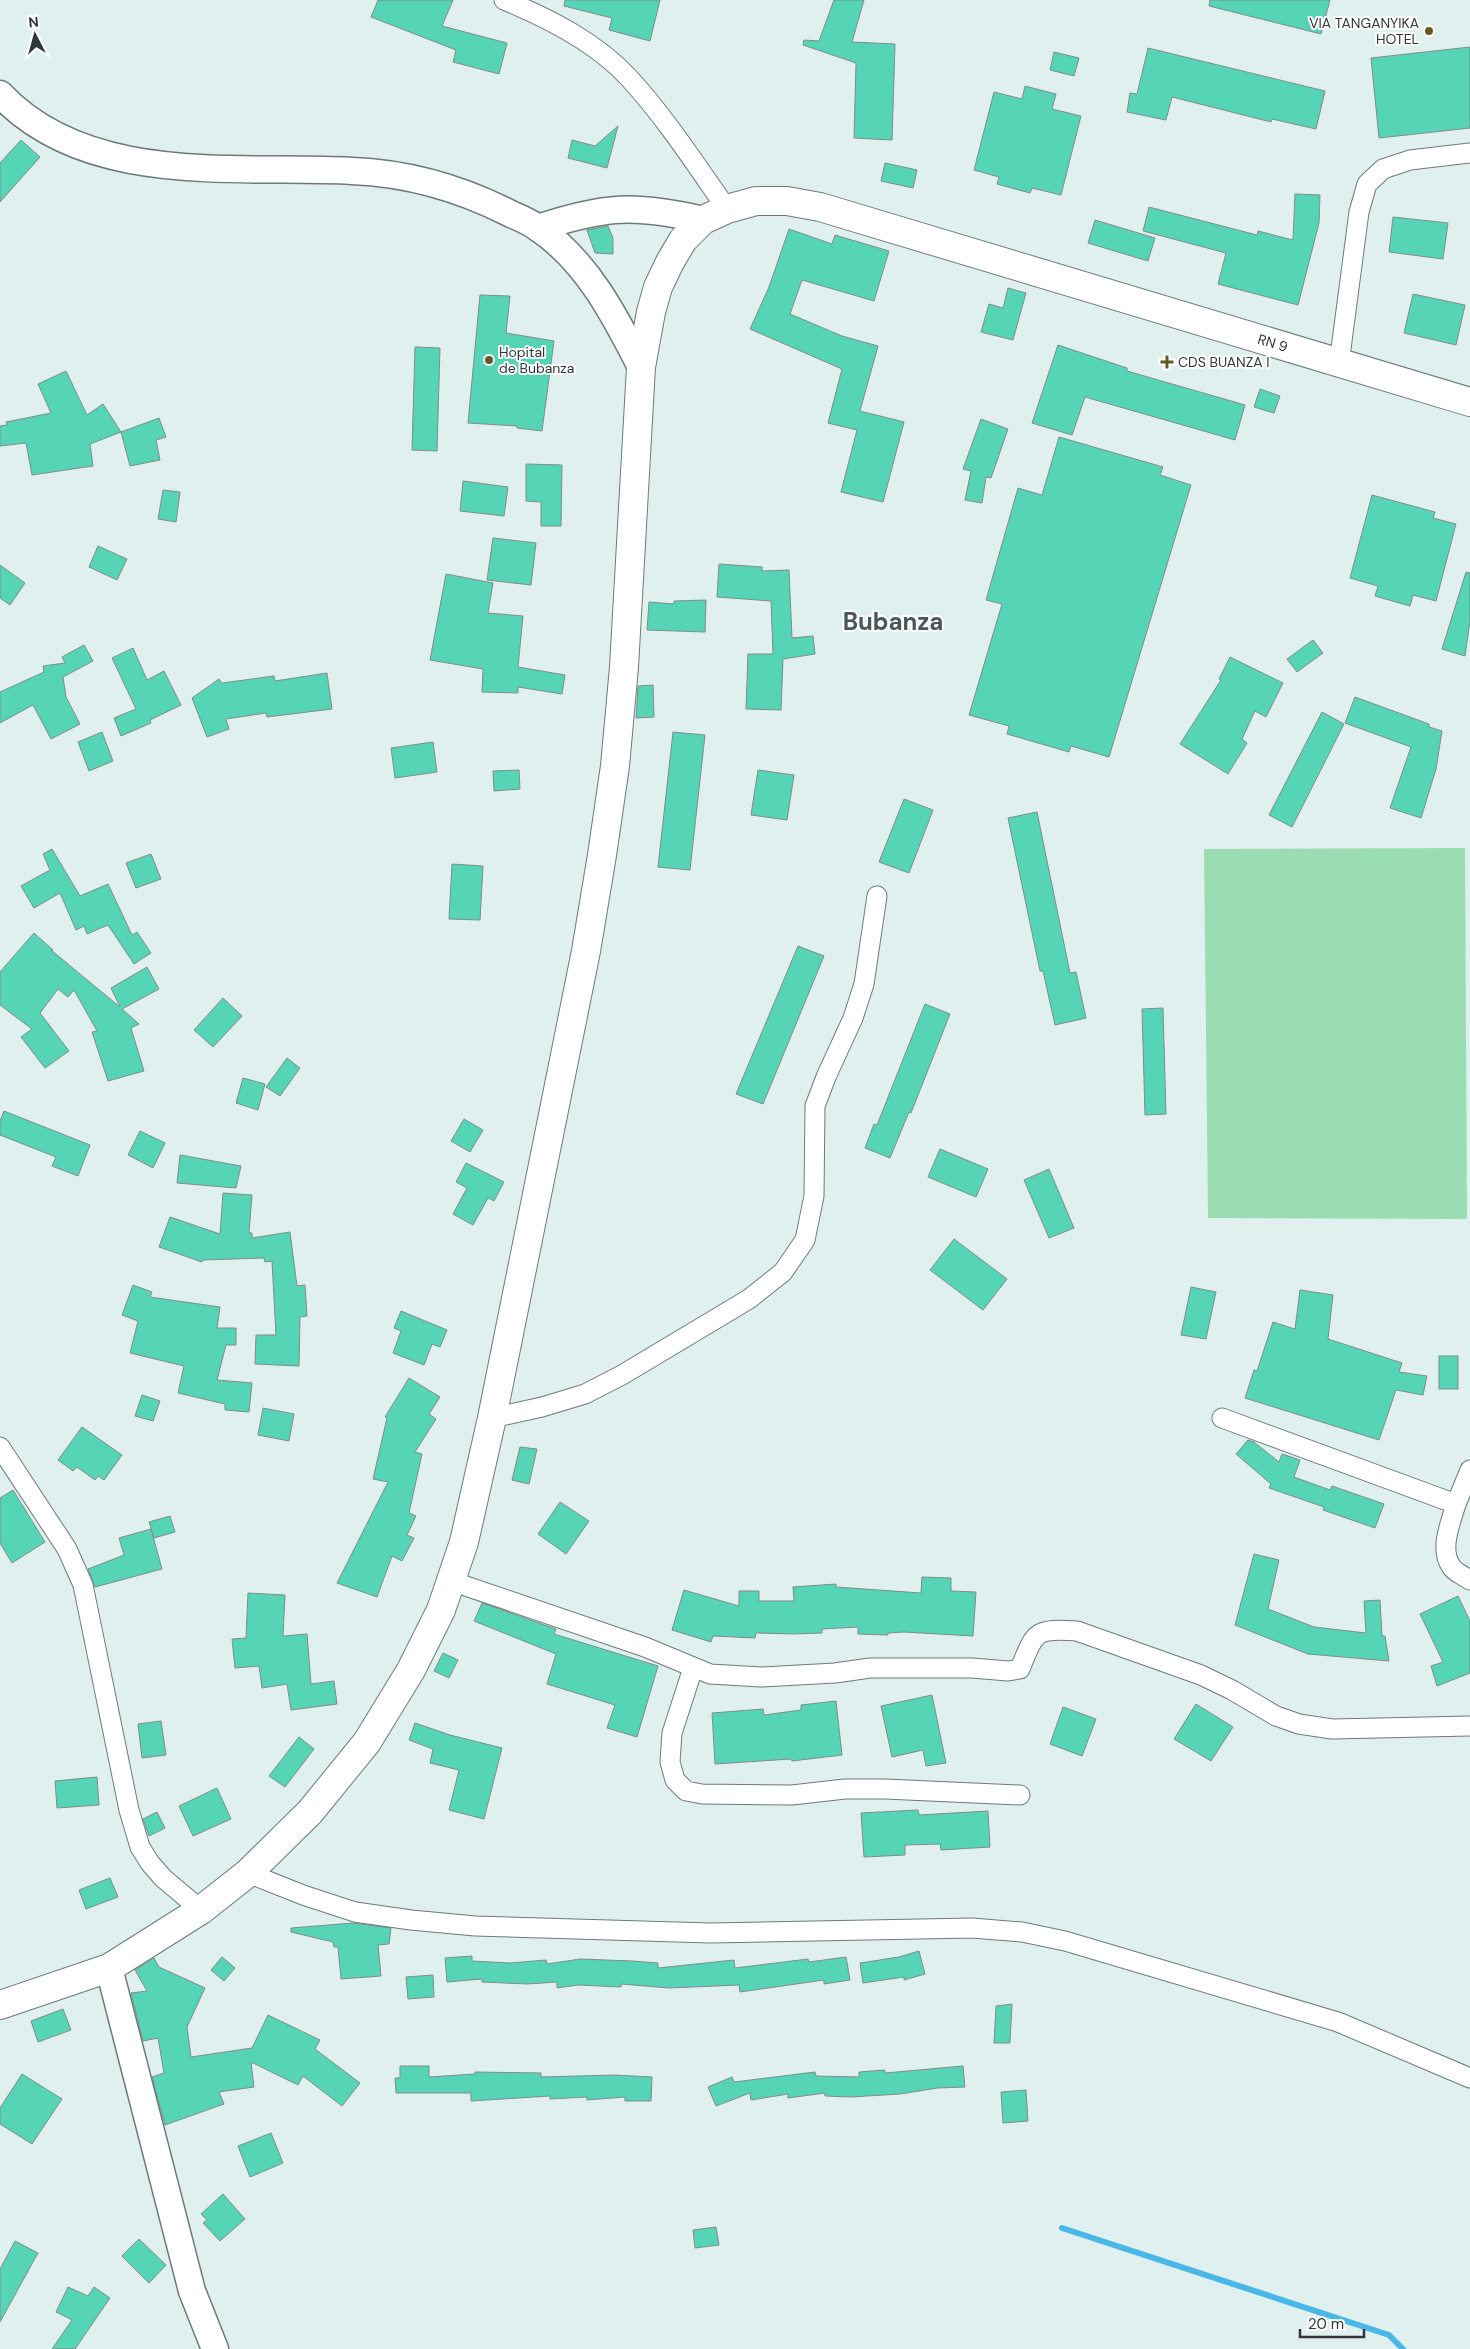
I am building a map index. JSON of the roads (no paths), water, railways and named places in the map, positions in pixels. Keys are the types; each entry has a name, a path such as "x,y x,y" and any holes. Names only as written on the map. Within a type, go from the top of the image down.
{"main road":[{"path":"0,94 16,111 63,140 122,159 192,168 353,171 404,176 449,188 490,204 538,228 570,257 597,289 618,321 641,366"},
{"name":"RN 9","path":"0,2005 109,1968 201,1910 248,1873 310,1812 367,1742 411,1670 440,1610 464,1542 492,1418 586,951 616,766 624,667 641,366 658,286 683,240 702,220 727,208 756,201 787,201 820,207 1470,402"},
{"path":"538,228 601,210 632,208 665,211 702,220"},
{"path":"109,1968 187,2274 215,2349"}],"street":[{"path":"504,0 584,40 628,77 679,141 727,208"},
{"path":"1340,364 1360,212 1367,184 1383,169 1410,160 1470,153"},
{"path":"492,1418 542,1407 585,1394 622,1375 749,1299 783,1272 805,1240 814,1196 815,1106 853,1018 864,984 878,896"},
{"path":"1222,1418 1456,1504"},
{"path":"0,1447 67,1549 83,1585 127,1802 140,1847 150,1863 163,1878 201,1910"},
{"path":"1470,1470 1456,1504 1448,1537 1447,1559 1452,1568 1470,1580"},
{"path":"451,1581 645,1646 710,1674 761,1677 835,1673 870,1668 972,1668 1008,1671 1020,1669 1032,1638 1044,1631 1077,1631 1200,1675 1232,1690 1276,1716 1299,1724 1332,1729 1470,1726"},
{"path":"693,1668 672,1733 670,1762 676,1780 686,1791 702,1794 792,1794 845,1789 884,1789 1020,1795"},
{"path":"248,1873 303,1895 355,1912 410,1920 475,1926 710,1933 972,1928 1022,1932 1065,1941 1338,2022 1470,2078"}],"waterway":[{"path":"1062,2228 1389,2335 1403,2349"}],"place":[{"name":"VIA TANGANYIKA HOTEL","path":"1429,31"},
{"name":"Hopital de Bubanza","path":"489,360"},
{"name":"CDS BUANZA I","path":"1167,362"}],"district":[{"name":"Bubanza","path":"893,622"}]}
